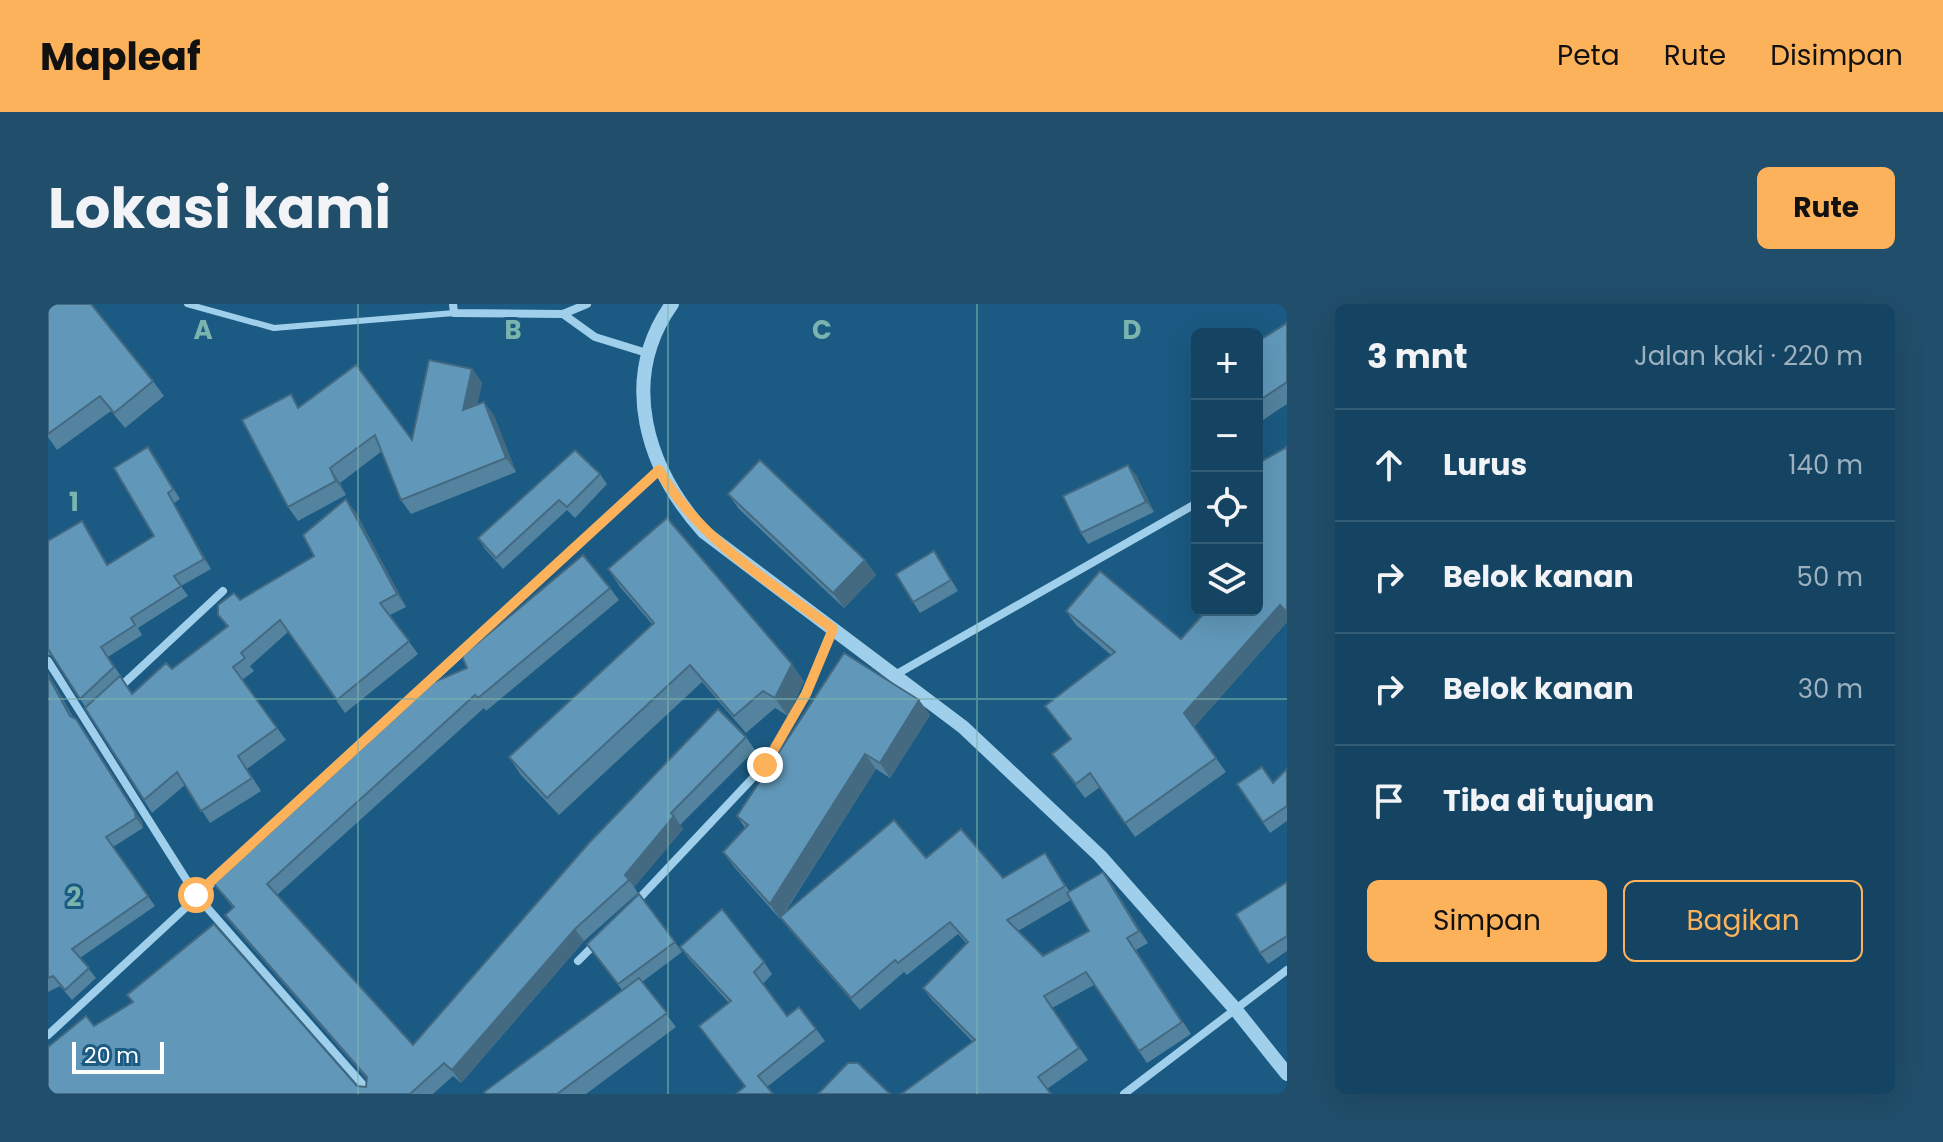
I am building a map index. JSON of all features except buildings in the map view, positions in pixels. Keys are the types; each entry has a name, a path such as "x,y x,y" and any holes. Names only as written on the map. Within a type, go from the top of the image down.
{"street":[{"path":"453,308 563,314 587,304"},
{"path":"672,304 650,354 645,376 645,419 659,470 678,503 704,532 963,727 1100,856 1236,1010 1287,1074"},
{"path":"563,314 595,337 650,354"},
{"path":"48,1035 659,470"},
{"path":"895,675 1191,506"},
{"path":"106,700 223,591"},
{"path":"622,917 765,765 806,694 833,629"},
{"path":"48,661 83,722 196,895 371,1094"},
{"path":"83,722 95,711"},
{"path":"578,961 600,939"},
{"path":"1124,1094 1287,970"}],"lane":[{"path":"187,304 274,328 453,308"}],"route":[{"path":"196,895 659,470 678,503 704,532 833,629 806,694 765,765"}]}
